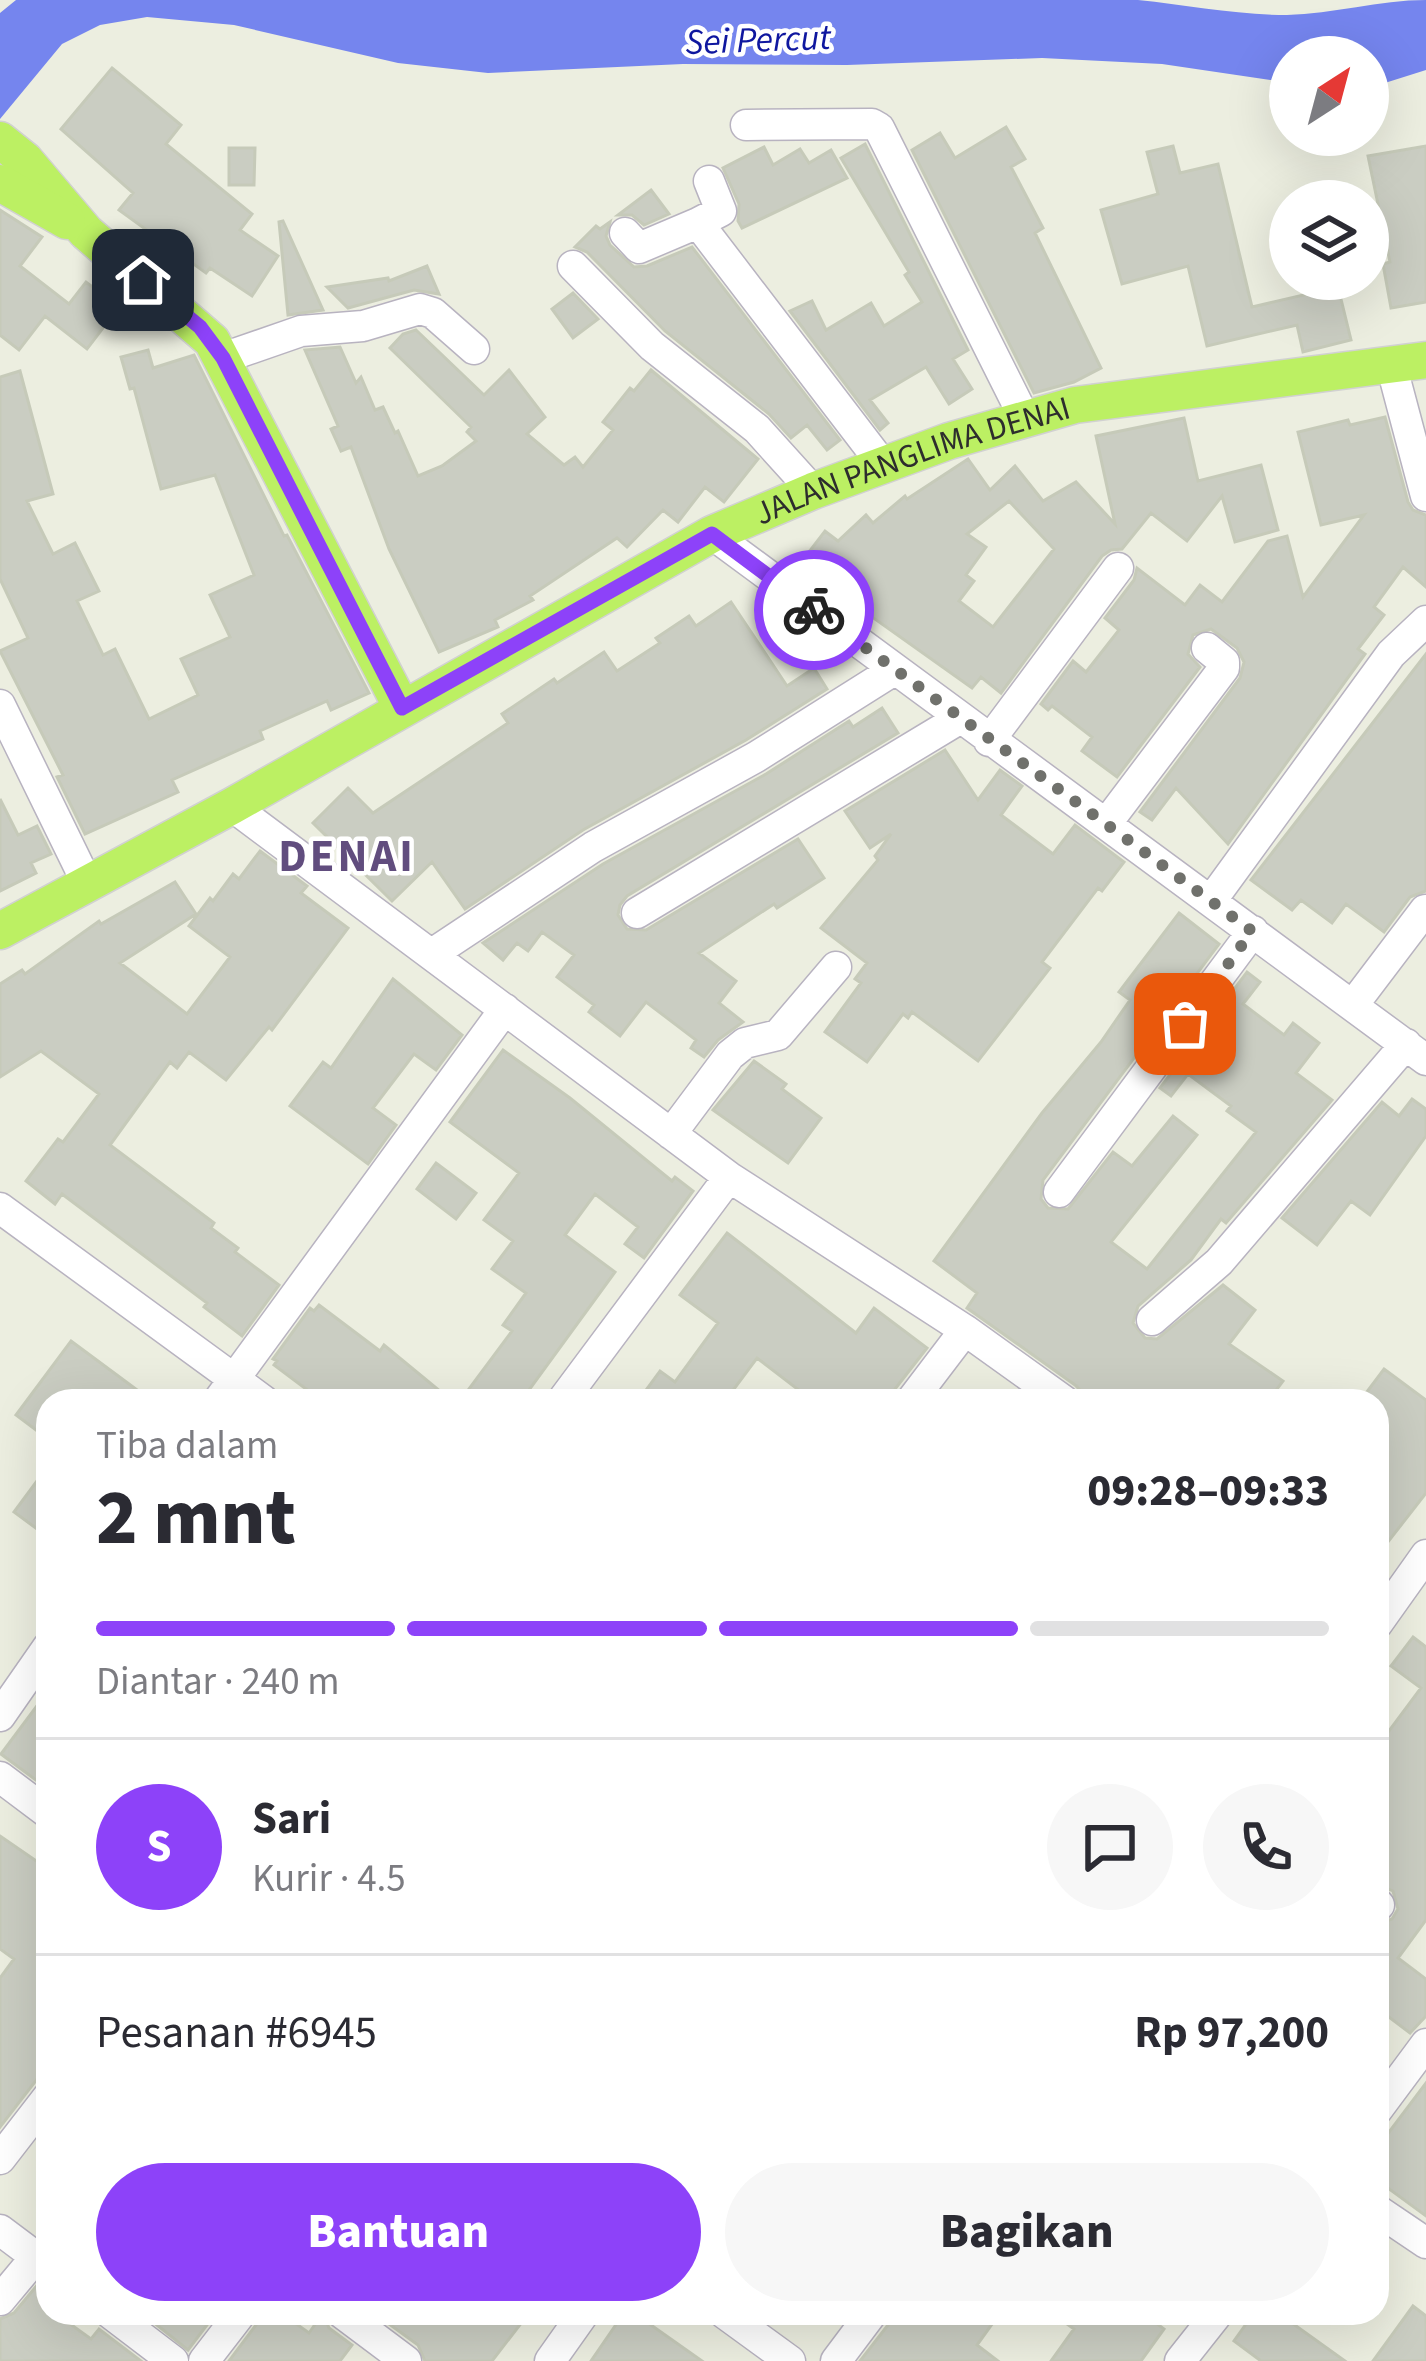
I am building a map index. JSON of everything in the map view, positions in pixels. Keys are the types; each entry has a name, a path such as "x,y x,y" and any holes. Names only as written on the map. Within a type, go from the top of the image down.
{"main road":[{"path":"7,167 200,327 223,358 402,708"},
{"name":"JALAN PANGLIMA DENAI","path":"0,931 232,806 712,534 812,490 1025,419 1097,402 1408,362"}],"street":[{"path":"746,125 872,124 879,128 1025,419"},
{"path":"625,233 639,248 721,211 709,182"},
{"path":"698,223 883,465"},
{"path":"573,266 652,346 757,429 812,490"},
{"path":"223,358 301,331 363,326 420,309 434,313 474,349"},
{"path":"1408,362 1426,496"},
{"path":"712,534 1416,1052 1231,1248 1152,1320"},
{"path":"989,740 1118,568"},
{"path":"1211,901 1391,654 1426,621"},
{"path":"1106,824 1224,668 1224,662 1207,648"},
{"path":"432,954 593,848 756,757 894,670"},
{"path":"0,705 87,884"},
{"path":"638,913 959,718"},
{"path":"232,806 729,1178 965,1330 1047,1389"},
{"path":"1353,1005 1425,910"},
{"path":"1059,1192 1252,931"},
{"path":"671,1134 730,1055 745,1043 784,1030 836,967"},
{"path":"227,1389 505,1009"},
{"path":"571,1389 729,1178"},
{"path":"0,1208 225,1389"},
{"path":"920,1389 965,1330"},
{"path":"1389,1607 1426,1555"},
{"path":"0,1716 36,1664"},
{"path":"0,1777 36,1804"},
{"path":"1389,2094 1426,2044"},
{"path":"0,2159 36,2112"},
{"path":"1389,2218 1426,2243"},
{"path":"0,2230 36,2257"},
{"path":"0,2300 36,2267"},
{"path":"126,2325 173,2361"},
{"path":"204,2361 232,2325"},
{"path":"358,2325 406,2361"},
{"path":"550,2361 576,2325"},
{"path":"740,2325 790,2361"},
{"path":"836,2361 863,2325"},
{"path":"1180,2361 1208,2325"}],"water":[{"name":"Sei Percut","path":"16,0 1138,0 1287,15 1426,0 1426,70 1389,82 1389,36 1269,36 1269,80 1162,64 1042,58 847,65 683,64 488,73 398,63 234,25 147,17 100,25 62,44 0,119 0,13"}],"building":[{"path":"112,68 181,125 166,144 252,214 240,230 278,256 252,296 210,268 206,273 119,210 133,193 61,129"},
{"path":"1006,127 1025,159 1011,167 1043,228 1035,233 1101,368 1074,382 1034,393 912,150 940,133 955,158"},
{"path":"865,144 968,350 953,359 972,389 949,404 926,367 870,400 888,423 880,430 790,311 812,301 826,330 871,303 884,326 922,302 841,158"},
{"path":"1173,146 1180,173 1218,164 1252,307 1282,300 1341,300 1351,340 1303,352 1297,325 1207,346 1188,266 1122,284 1101,210 1158,194 1147,152"},
{"path":"1426,146 1426,302 1391,308 1389,180 1373,180 1368,156"},
{"path":"764,147 773,165 800,149 809,163 831,150 847,178 742,228 739,204 723,168"},
{"path":"229,148 255,148 254,185 229,185"},
{"path":"651,190 669,214 644,225 632,215 618,215"},
{"path":"0,210 42,237 20,266 69,304 86,282 119,307 87,349 45,316 19,350 0,335"},
{"path":"283,221 323,310 288,315 279,222"},
{"path":"610,222 606,236 610,245 634,267 692,247 840,440 827,450 807,425 791,438 769,414 665,331 587,252 575,247 596,226 600,229"},
{"path":"427,266 439,294 414,290 348,308 327,287 389,281"},
{"path":"573,293 598,319 573,338 552,309"},
{"path":"416,330 484,395 509,370 545,417 527,434 564,465 575,457 583,467 613,430 603,422 651,370 758,459 724,502 705,487 678,522 663,510 627,547 617,538 530,596 533,600 495,620 498,627 439,652 389,549 351,447 341,451 331,429 338,426 305,350 340,347 356,383 361,377 375,410 383,407 395,433 398,431 418,476 442,466 476,441 467,432 471,427 390,348 403,334"},
{"path":"148,350 153,368 194,355 369,693 331,710 327,701 260,731 263,739 172,780 178,792 85,834 57,777 63,775 0,651 28,638 0,579 0,377 20,371 53,494 27,501 53,554 75,543 99,591 77,601 103,655 115,649 149,719 198,695 181,659 230,637 210,595 254,575 215,475 161,489 121,357"},
{"path":"1385,417 1408,502 1426,515 1426,587 1403,567 1374,607 1384,615 1358,649 1365,654 1228,844 1176,788 1152,820 1140,812 1240,678 1244,662 1237,648 1211,629 1193,635 1188,654 1200,667 1117,777 1082,751 1092,737 1052,706 1048,710 1041,704 1073,661 1086,672 1119,630 1105,618 1134,580 1137,568 1185,605 1200,585 1222,602 1268,541 1287,536 1303,597 1364,515 1321,525 1298,432"},
{"path":"1184,418 1198,481 1261,465 1278,530 1235,542 1222,496 1187,541 1151,513 1122,549 1102,556 1001,693 981,677 972,688 799,565 825,531 838,541 866,515 873,523 905,496 968,459 990,490 1015,466 1043,501 1076,482 1115,524 1096,436","holes":["1009,501 1054,549 993,627 959,601 974,581 966,575 986,547 967,534"]},
{"path":"731,602 787,686 814,668 827,689 746,740 583,830 465,909 432,862 392,901 313,823 348,788 373,813 508,723 502,714 554,679 557,683 604,652 617,671 660,643 656,638 689,616 696,626"},
{"path":"1426,654 1426,891 1410,897 1384,932 1346,904 1332,923 1301,900 1292,910 1251,880"},
{"path":"882,708 898,733 627,896 620,905 618,915 627,929 646,930 798,839 824,878 699,953 736,981 719,1003 743,1022 704,1057 691,1048 696,1040 646,1002 620,1036 589,1012 594,1005 557,977 574,955 542,932 528,951 517,943 503,960 483,943 603,864 766,774 849,721 853,727"},
{"path":"945,750 978,800 1000,770 1022,786 1001,815 1053,854 1075,825 1124,862 1102,891 1098,888 1042,962 1050,968 978,1061 912,1012 908,1018 903,1014 867,1062 825,1032 861,983 855,979 867,963 821,928 878,860 875,856 891,834 870,848 845,811"},
{"path":"0,799 18,835 37,826 51,854 31,863 36,873 0,891"},
{"path":"260,851 307,886 301,893 348,928 272,1030 269,1027 226,1080 189,1052 177,1068 170,1062 110,1145 214,1223 211,1228 238,1248 235,1252 279,1285 242,1336 204,1307 207,1303 62,1194 55,1204 26,1181 99,1094 41,1051 0,1077 0,984 22,970 25,974 99,921 175,882 196,914 120,963 187,1014 230,957 189,926 233,874 239,879"},
{"path":"1179,913 1219,944 1043,1180 1041,1199 1048,1208 1068,1209 1113,1152 1132,1166 1173,1116 1197,1135 1111,1242 1147,1269 1256,1132 1188,1074 1171,1096 1160,1088 1247,972 1260,982 1243,1004 1284,1035 1293,1023 1319,1043 1296,1073 1332,1100 1226,1223 1221,1219 1191,1260 1138,1306 1133,1323 1145,1338 1157,1339 1223,1285 1255,1310 1229,1344 1283,1381 1277,1389 1079,1389 967,1308 977,1293 934,1261 1130,1000 1119,992"},
{"path":"393,979 462,1035 436,1070 414,1054 373,1108 396,1125 368,1164 290,1106 323,1062 331,1068"},
{"path":"503,1050 672,1181 675,1177 693,1191 644,1258 625,1244 638,1227 595,1194 565,1235 615,1272 530,1389 469,1389 512,1331 503,1325 526,1293 492,1269 513,1241 484,1220 519,1173 450,1122"},
{"path":"754,1061 821,1118 788,1163 713,1110"},
{"path":"1412,1099 1426,1109 1426,1136 1370,1215 1351,1201 1317,1245 1282,1218 1382,1102 1399,1116"},
{"path":"436,1163 476,1193 456,1219 417,1189"},
{"path":"727,1233 856,1333 874,1308 927,1348 895,1389 797,1389 757,1358 734,1389 647,1389 660,1371 675,1382 718,1323 680,1295"},
{"path":"319,1305 380,1351 384,1345 437,1389 306,1389 274,1365 277,1361 273,1359 310,1308 314,1311"},
{"path":"71,1341 136,1389 36,1389 36,1430 16,1415"},
{"path":"1384,1369 1426,1400 1426,1493 1389,1541 1389,1389 1369,1389"},
{"path":"36,1482 36,1528 14,1512"},
{"path":"1413,1637 1426,1647 1426,1920 1398,1958 1426,1979 1426,2016 1410,2033 1389,2017 1389,1920 1398,1909 1389,1889 1389,1731 1421,1688 1391,1666"},
{"path":"36,1707 36,1780 1,1754"},
{"path":"0,1836 36,1861 36,2080 0,2127 0,1978 14,1959 0,1949"},
{"path":"1426,2083 1426,2216 1389,2189 1389,2132"},
{"path":"36,2287 36,2325 72,2325 91,2339 99,2329 141,2361 0,2361 0,2319 14,2313"},
{"path":"1413,2306 1426,2316 1426,2361 1373,2361"},
{"path":"157,2325 207,2325 188,2350"},
{"path":"256,2325 298,2325 309,2333 315,2325 328,2325 352,2345 340,2361 229,2361"},
{"path":"390,2325 520,2325 492,2361 425,2361 418,2345"},
{"path":"616,2325 651,2325 702,2361 591,2361"},
{"path":"888,2325 991,2325 977,2345 998,2361 860,2361"},
{"path":"1068,2325 1159,2325 1164,2329 1141,2361 1051,2361 1074,2329"},
{"path":"1245,2325 1295,2325 1345,2361 1261,2361 1234,2341"}],"way so far":[{"path":"814,610 1252,931 1185,1024"}],"district":[{"name":"DENAI","path":"347,857"}],"route":[{"path":"143,280 200,327 223,358 402,708 712,534 814,610"}]}
